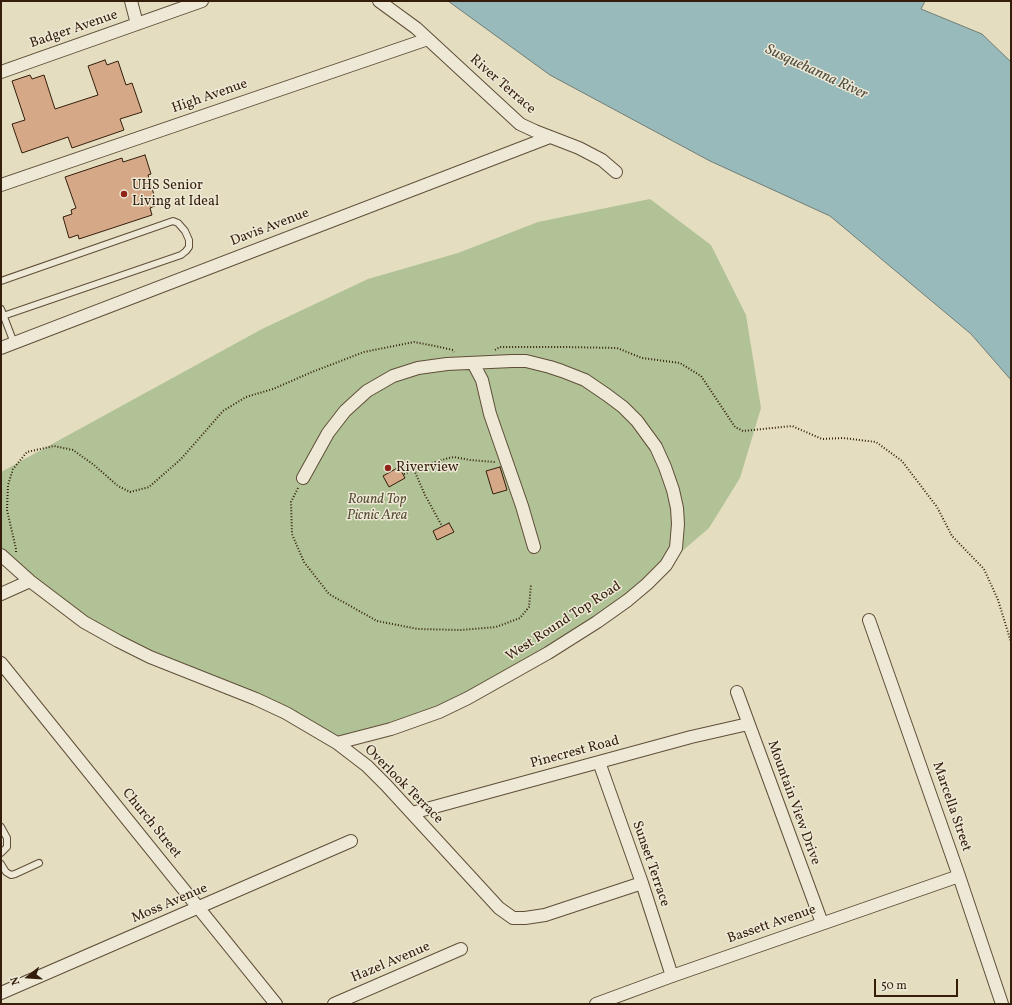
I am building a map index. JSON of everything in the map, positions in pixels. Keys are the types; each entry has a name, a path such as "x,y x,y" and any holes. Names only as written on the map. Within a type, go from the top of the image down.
{"street":[{"path":"131,1 138,24"},
{"name":"Badger Avenue","path":"1,72 202,1"},
{"name":"River Terrace","path":"379,1 416,28 520,124 579,148 602,160 616,172"},
{"name":"High Avenue","path":"1,185 428,39"},
{"name":"Davis Avenue","path":"1,348 550,137"},
{"name":"West Round Top Road","path":"303,478 328,433 345,411 367,391 393,376 418,368 447,364 526,361 544,365 585,380 623,407 637,421 656,448 665,467 673,490 677,508 678,524 676,548 666,565 647,584 597,622 548,653 468,698 439,712 391,729 337,743"},
{"path":"468,363 482,380 490,414 522,506 534,548"},
{"name":"Overlook Terrace","path":"1,555 30,581 84,622 150,657 256,699 286,713 337,743 367,766 500,908 513,918 545,915 642,883"},
{"path":"1,594 30,581"},
{"name":"Marcella Street","path":"869,620 959,876 1002,1004"},
{"name":"Church Street","path":"1,664 276,1004"},
{"name":"Mountain View Drive","path":"737,692 822,923"},
{"name":"Pinecrest Road","path":"412,813 690,737 748,724"},
{"name":"Sunset Terrace","path":"599,762 642,883 672,976"},
{"name":"Moss Avenue","path":"1,993 351,841"},
{"name":"Bassett Avenue","path":"596,1004 822,923 959,876"},
{"name":"Hazel Avenue","path":"334,1004 461,949"}],"lane":[{"path":"1,281 173,221 178,223 185,231 189,240 189,247 181,255 4,316"},
{"path":"1,309 14,343"},
{"path":"1,827 7,838 7,847 1,852"},
{"path":"1,864 6,872 11,875 39,863"}],"path":[{"path":"16,567 16,548 7,510 8,486 13,469 26,452 54,446 74,450 118,486 130,492 149,487 181,459 223,411 246,397 273,389 364,352 414,342 453,350 468,363"},
{"path":"493,351 500,347 618,348 642,358 680,363 701,376 735,428 743,431 792,426 822,439 843,438 876,442 902,461 937,507 952,536 984,569 998,600 1011,642"},
{"path":"404,474 430,463 454,457 507,464"},
{"path":"414,470 425,495 442,526"},
{"path":"303,478 291,502 291,510 292,534 304,562 329,594 377,621 418,629 460,630 496,627 520,618 529,607 531,584"}],"green space":[{"name":"Round Top Picnic Area","path":"650,199 711,245 746,315 761,408 740,478 709,528 597,622 468,698 337,743 256,699 150,657 30,581 1,553 1,472 262,329 368,279 458,253 538,222"}],"water":[{"name":"Susquehanna River","path":"448,1 925,1 921,9 982,34 1011,62 1011,380 971,334 830,216 710,161 550,75"}],"building":[{"path":"105,60 107,65 118,61 126,85 132,83 142,112 120,119 124,130 72,148 68,137 22,153 12,124 25,120 12,81 30,75 32,79 44,75 55,109 98,95 88,66"},
{"name":"UHS Senior Living at Ideal","path":"145,155 151,174 148,175 157,205 150,208 152,215 79,239 78,235 69,238 63,217 72,214 71,210 76,208 65,177 122,158 123,162"},
{"path":"399,467 405,478 389,487 383,476"},
{"path":"500,467 507,490 493,494 486,471"},
{"path":"449,523 454,532 437,540 433,531"}],"place":[{"name":"UHS Senior Living at Ideal","path":"124,194"},
{"name":"Riverview","path":"388,468"}]}
